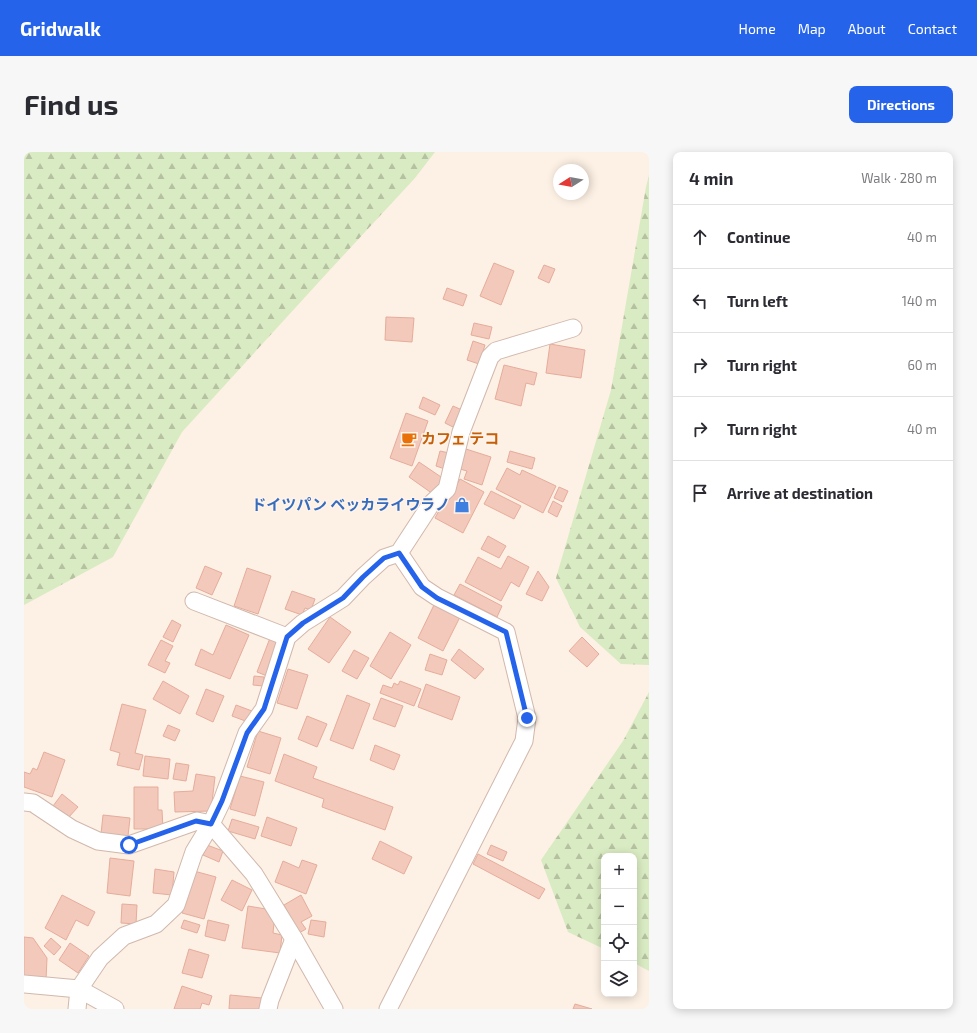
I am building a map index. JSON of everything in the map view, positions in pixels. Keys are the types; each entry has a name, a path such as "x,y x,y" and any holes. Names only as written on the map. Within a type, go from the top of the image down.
{"street":[{"path":"78,1009 79,989 100,958 124,936 156,924 176,905 194,852 211,824 222,801 247,733 264,709 287,637 303,623 343,598 384,558 399,553 431,504 447,489 461,432 490,356 496,351 573,328"},
{"path":"388,1009 524,740 527,718 506,632 437,598 422,587 399,553"},
{"path":"194,601 287,637"},
{"path":"24,802 33,803 72,829 98,841 129,845 196,821 211,824 254,874 294,939 334,1009"},
{"path":"268,1009 270,1000 294,939"},
{"path":"24,984 79,989 115,1009"}],"green space":[{"path":"24,152 435,152 415,178 182,432 113,557 24,605"},
{"path":"649,175 649,665 621,664 580,627 556,578 611,390"},
{"path":"649,692 649,971 637,965 637,853 601,853 601,948 568,932 541,860 623,741"}],"building":[{"path":"494,263 514,271 501,305 480,296"},
{"path":"544,265 555,269 549,283 538,278"},
{"path":"447,288 467,295 463,306 443,299"},
{"path":"386,317 414,318 412,342 385,340"},
{"path":"474,323 492,327 489,339 471,335"},
{"path":"473,341 485,345 479,364 467,360"},
{"path":"550,344 585,350 581,378 546,373"},
{"path":"504,365 537,373 534,385 526,383 521,406 495,399"},
{"path":"423,397 440,405 435,415 419,408"},
{"path":"453,406 462,410 453,427 445,423"},
{"name":"カフェ テコ","path":"406,413 428,421 412,466 390,458"},
{"path":"466,449 491,457 482,485 464,479 467,471 460,469"},
{"path":"440,451 449,453 445,469 436,466"},
{"path":"510,451 535,458 532,469 507,462"},
{"path":"419,462 444,479 433,494 409,477"},
{"path":"507,468 520,475 522,470 556,486 543,513 496,489"},
{"name":"ドイツパン ベッカライウラノ","path":"460,479 484,492 463,533 435,518 442,505 445,506"},
{"path":"559,487 568,491 563,502 554,498"},
{"path":"491,491 521,506 514,519 484,504"},
{"path":"553,501 562,506 557,517 548,512"},
{"path":"488,536 506,546 499,558 481,549"},
{"path":"508,556 529,567 519,587 511,582 501,601 465,582 478,557 501,569"},
{"path":"205,566 222,573 212,595 196,588"},
{"path":"247,568 271,576 258,614 234,606"},
{"path":"538,571 549,587 542,601 526,594"},
{"path":"460,584 502,606 497,617 454,595"},
{"path":"292,591 315,599 311,610 305,608 302,615 285,609"},
{"path":"434,605 460,617 443,651 418,638"},
{"path":"330,617 351,632 329,663 308,649"},
{"path":"172,620 181,625 173,642 163,637"},
{"path":"226,625 249,635 230,679 195,665 201,649 213,655"},
{"path":"390,632 411,645 391,679 370,666"},
{"path":"582,637 599,654 587,667 569,651"},
{"path":"270,638 280,642 267,676 257,672"},
{"path":"161,640 173,646 165,661 170,663 165,673 148,665"},
{"path":"459,649 484,669 475,679 451,660"},
{"path":"354,650 369,658 357,679 342,671"},
{"path":"430,654 447,660 442,675 425,670"},
{"path":"288,669 308,675 297,709 277,703"},
{"path":"254,676 264,677 263,686 253,685"},
{"path":"163,681 189,696 180,714 153,699"},
{"path":"400,681 421,689 414,706 380,693 383,685 392,688 394,683 398,685"},
{"path":"426,684 460,697 452,720 418,707"},
{"path":"206,689 224,696 213,722 196,714"},
{"path":"347,695 370,704 353,749 330,740"},
{"path":"381,698 403,706 395,727 373,719"},
{"path":"122,704 146,710 135,753 143,755 139,770 117,765 120,753 110,750"},
{"path":"236,705 252,711 248,722 232,716"},
{"path":"307,716 327,724 317,747 298,739"},
{"path":"168,725 180,730 175,741 163,736"},
{"path":"258,731 281,738 270,774 247,767"},
{"path":"375,745 400,755 394,770 370,760"},
{"path":"44,752 65,760 52,797 24,787 24,772 30,774 33,768 37,770"},
{"path":"284,754 317,767 313,778 393,807 385,830 322,807 324,799 275,781"},
{"path":"145,756 170,759 168,779 143,776"},
{"path":"176,763 189,765 186,781 173,779"},
{"path":"196,774 215,777 211,811 175,812 174,792 193,791"},
{"path":"240,776 264,782 255,816 230,809"},
{"path":"134,787 158,787 158,810 162,810 163,829 134,829"},
{"path":"62,794 78,807 68,818 53,806"},
{"path":"103,815 130,818 128,836 101,834"},
{"path":"267,817 297,828 291,846 261,836"},
{"path":"232,819 259,827 255,839 228,831"},
{"path":"380,841 412,857 404,874 372,859"},
{"path":"207,845 223,851 219,862 203,855"},
{"path":"491,845 507,852 503,861 487,854"},
{"path":"478,854 545,889 539,899 473,864"},
{"path":"110,858 134,861 130,896 107,893"},
{"path":"302,860 317,865 306,894 275,882 283,861 299,868"},
{"path":"155,869 174,872 172,895 153,893"},
{"path":"194,871 216,877 204,919 182,913"},
{"path":"232,880 252,890 242,911 221,900"},
{"path":"62,895 95,912 88,926 76,920 66,940 45,928"},
{"path":"301,895 312,916 301,922 306,929 299,933 284,905"},
{"path":"122,904 137,905 136,924 121,923"},
{"path":"248,906 266,909 274,923 273,933 282,935 280,953 242,948"},
{"path":"184,920 200,925 197,933 181,928"},
{"path":"208,920 229,925 225,941 205,936"},
{"path":"311,920 326,922 324,937 308,934"},
{"path":"24,937 33,938 47,958 46,980 24,979"},
{"path":"51,938 61,947 54,955 44,946"},
{"path":"70,943 89,956 78,973 59,960"},
{"path":"189,949 209,955 202,978 182,973"},
{"path":"182,986 212,996 209,1005 202,1003 200,1009 174,1009"},
{"path":"230,995 262,998 261,1009 229,1009"},
{"path":"575,1004 592,1009 573,1009"}],"place":[{"name":"カフェ テコ","path":"409,439"},
{"name":"ドイツパン ベッカライウラノ","path":"462,505"}],"route":[{"path":"129,845 196,821 211,824 222,801 247,733 264,709 287,637 303,623 343,598 384,558 399,553 422,587 437,598 506,632 527,718"}]}
